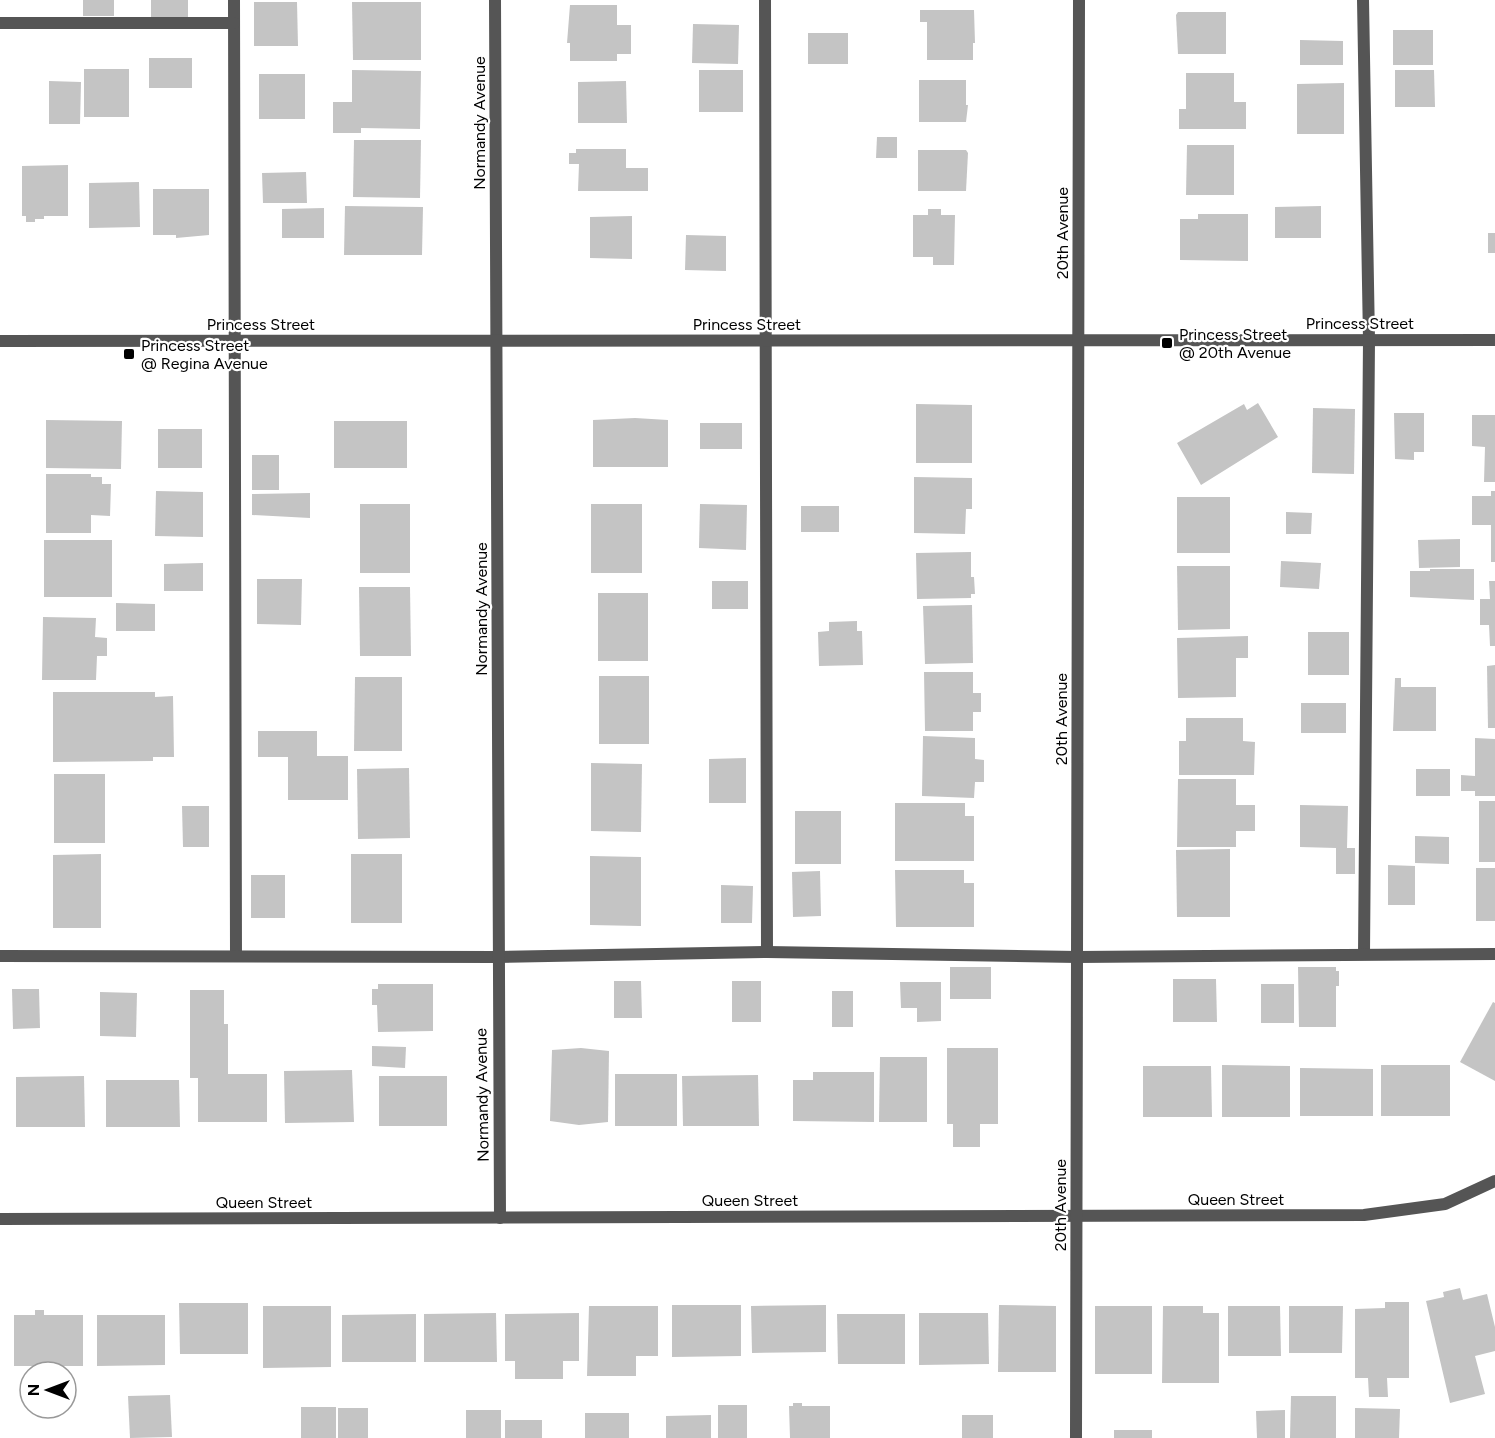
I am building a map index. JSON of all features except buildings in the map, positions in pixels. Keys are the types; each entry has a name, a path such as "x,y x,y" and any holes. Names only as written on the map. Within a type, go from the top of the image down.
{"street":[{"path":"234,0 236,956"},
{"name":"Normandy Avenue","path":"495,0 497,957 500,1218"},
{"path":"765,0 767,952"},
{"name":"20th Avenue","path":"1076,1438 1079,0"},
{"path":"1363,0 1369,339 1364,954"},
{"path":"0,23 234,23"},
{"name":"Princess Street","path":"0,341 1495,340"},
{"path":"0,956 497,957 767,952 1077,957 1495,954"},
{"name":"Queen Street","path":"0,1220 1364,1215 1445,1204 1495,1181"}],"place":[{"name":"Princess Street @ 20th Avenue","path":"1167,343"},
{"name":"Princess Street @ Regina Avenue","path":"129,354"}]}
